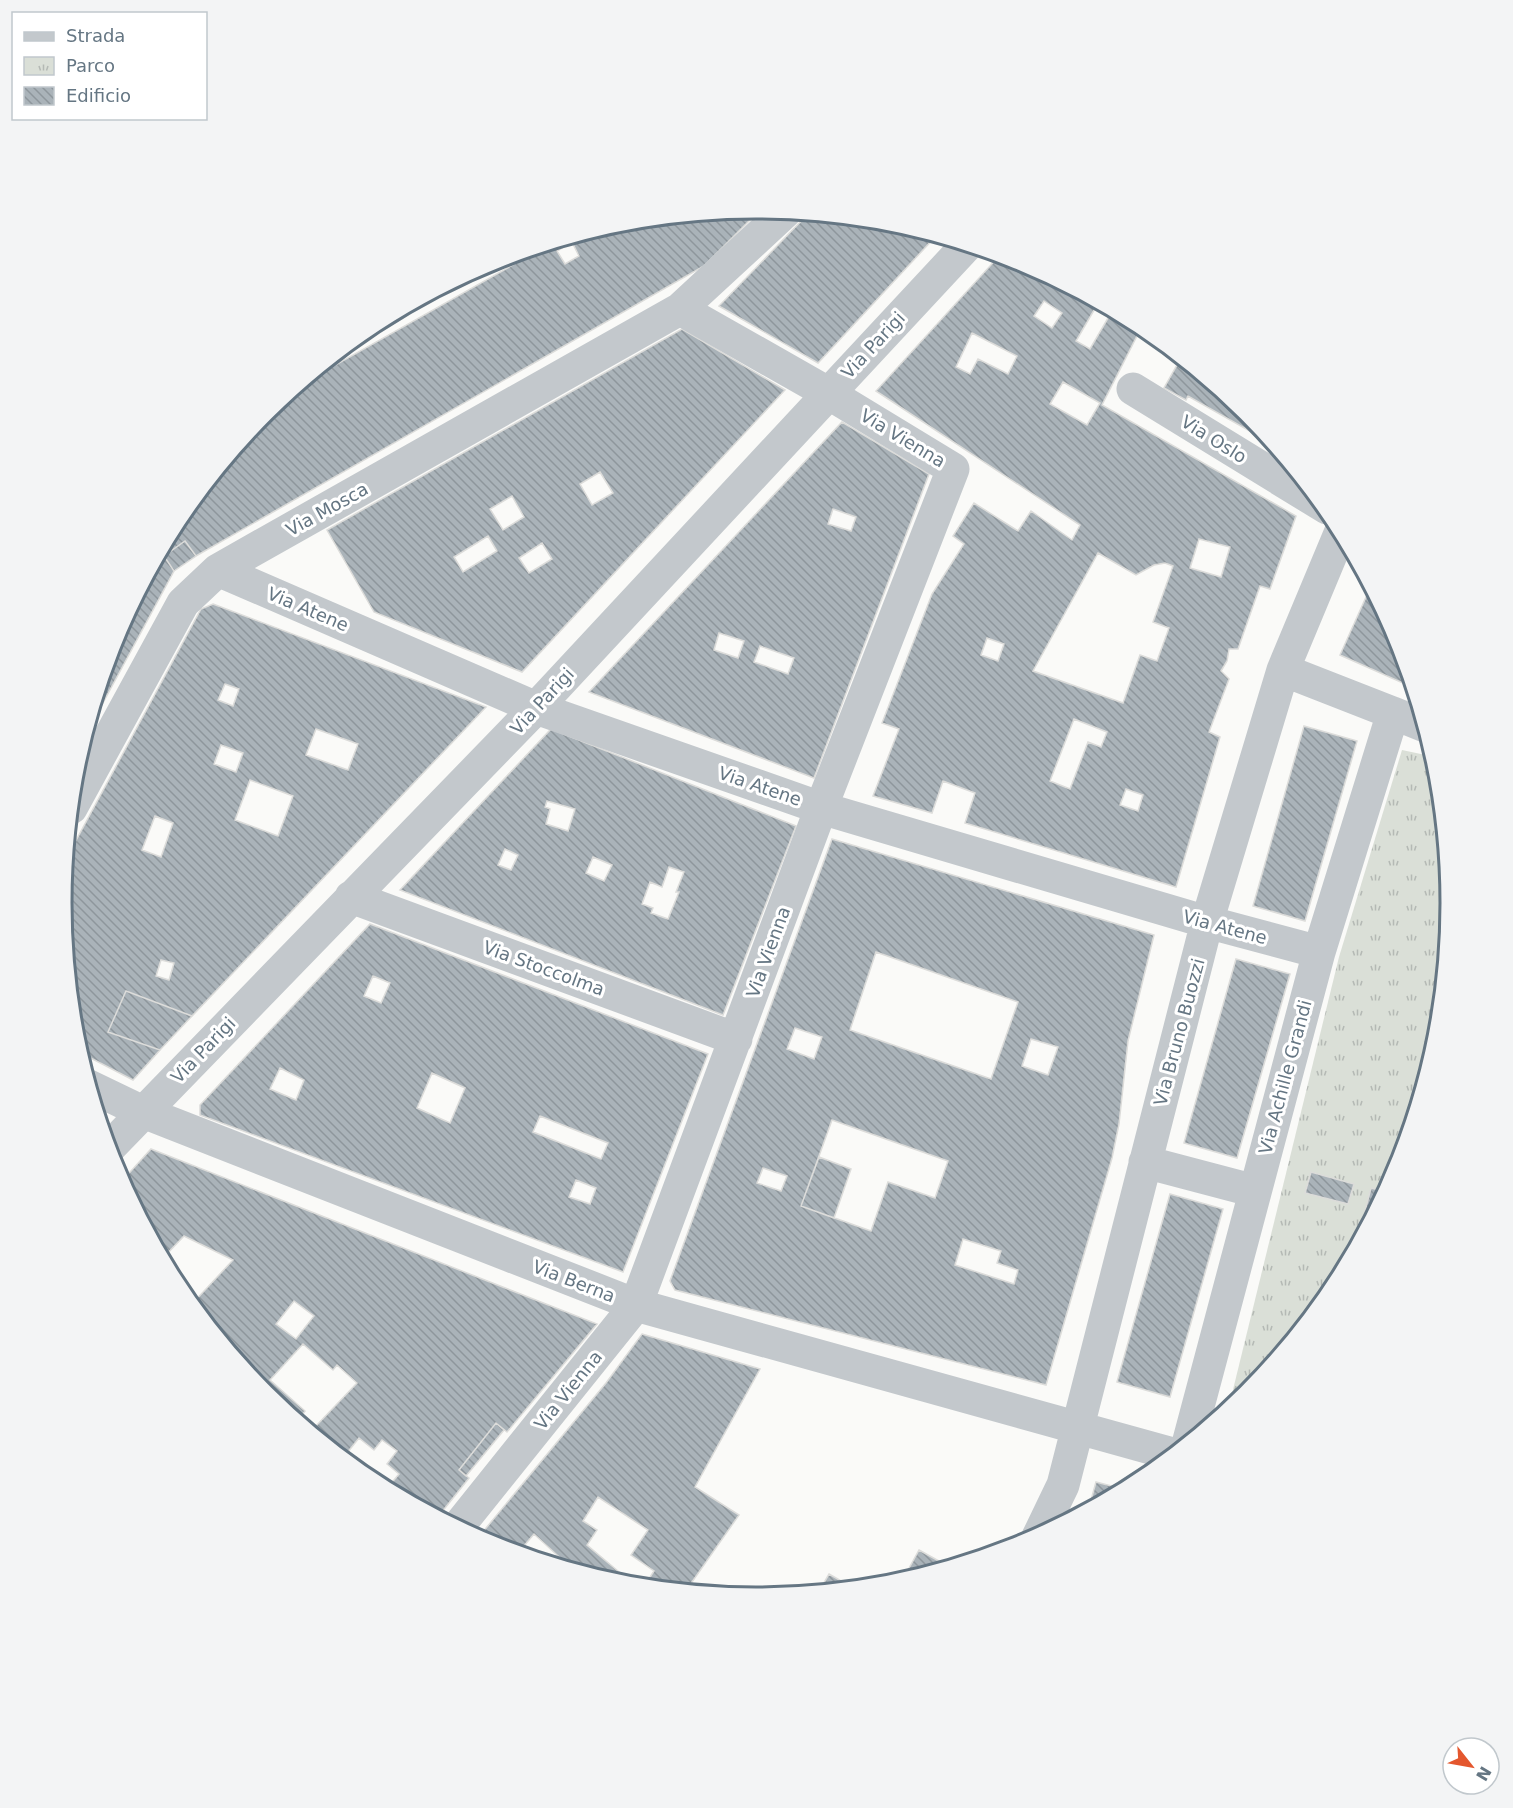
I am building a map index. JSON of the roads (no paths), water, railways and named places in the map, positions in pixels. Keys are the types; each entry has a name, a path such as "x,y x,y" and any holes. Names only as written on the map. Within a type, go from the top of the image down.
{"street":[{"name":"Via Mosca","path":"86,765 183,603 218,570 680,309 777,220"},
{"name":"Via Parigi","path":"115,1142 536,708 961,251"},
{"path":"680,309 828,393"},
{"name":"Via Oslo","path":"1133,389 1305,495"},
{"name":"Via Vienna","path":"462,1522 636,1305 821,808 953,469 828,393"},
{"name":"Via Bruno Buozzi","path":"1043,1525 1063,1485 1207,922 1283,670 1337,542"},
{"name":"Via Atene","path":"218,570 536,708 821,808 1207,922 1319,952"},
{"path":"1283,670 1417,723"},
{"name":"Via Achille Grandi","path":"1197,1428 1255,1191 1319,952 1393,713"},
{"name":"Via Stoccolma","path":"351,897 736,1039"},
{"name":"Via Berna","path":"98,1090 143,1112 636,1305 1166,1452"},
{"path":"1145,1162 1255,1191"}]}
